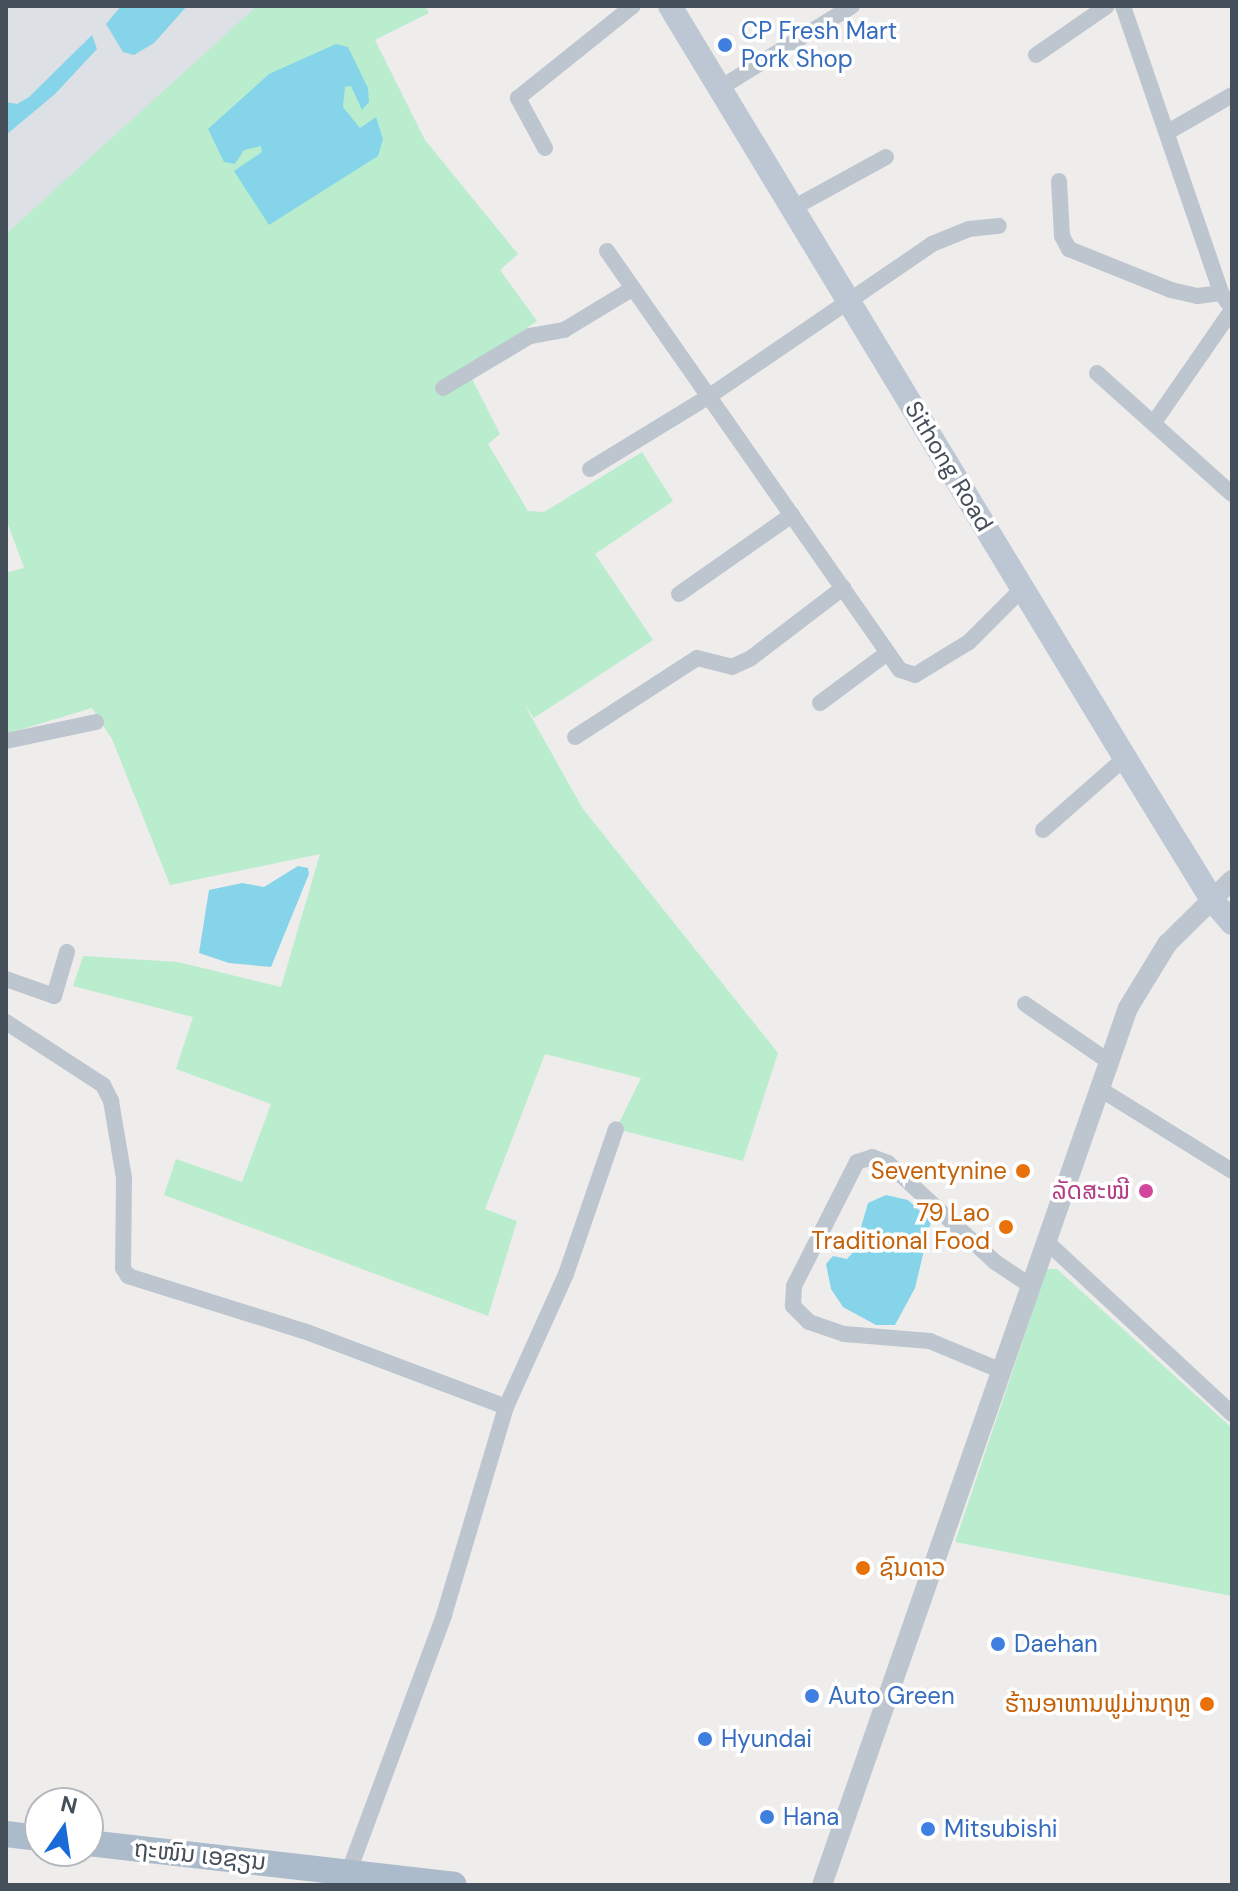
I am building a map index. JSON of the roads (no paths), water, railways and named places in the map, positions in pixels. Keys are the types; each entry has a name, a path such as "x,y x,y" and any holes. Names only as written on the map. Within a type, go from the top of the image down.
{"main road":[{"name":"Sithong Road","path":"670,6 1125,758 1213,901 1232,923"},
{"name":"ຖະໜົນ ເອຊຽນ","path":"104,1845 454,1885"}],"street":[{"path":"545,148 518,98 633,6"},
{"path":"720,88 852,6"},
{"path":"1036,55 1107,6"},
{"path":"1123,6 1221,293 1232,309 1155,421"},
{"path":"1168,132 1232,95"},
{"path":"793,208 886,157"},
{"path":"1059,181 1062,236 1069,249 1171,290 1197,296 1221,293"},
{"path":"590,469 711,395 932,244 969,229 999,226"},
{"path":"607,251 711,395 900,670 915,675 969,642 1022,589"},
{"path":"443,388 530,336 564,330 632,289"},
{"path":"1097,373 1155,421 1232,494"},
{"path":"679,594 792,515"},
{"path":"575,737 697,658 732,667 751,658 843,588"},
{"path":"820,703 887,653"},
{"path":"6,741 96,722"},
{"path":"1043,830 1125,758"},
{"path":"822,1885 1108,1061 1144,976 1167,944 1232,880"},
{"path":"6,979 54,996 67,952"},
{"path":"1025,1004 1108,1061"},
{"path":"6,1022 103,1085 111,1101 124,1178 123,1268 128,1276 304,1331 506,1407"},
{"path":"1100,1089 1232,1171"},
{"path":"349,1871 444,1615 506,1407 566,1274 616,1129"},
{"path":"1002,1371 930,1341 844,1334 809,1322 793,1306 794,1286 857,1162 872,1157 888,1163 995,1262 1031,1286"},
{"path":"1047,1242 1232,1414"}],"water":[{"path":"121,6 187,6 154,43 134,55 123,52 106,24"},
{"path":"92,35 97,49 55,94 6,135 6,102 17,104 29,97"},
{"path":"336,44 348,47 368,88 369,102 362,110 351,86 345,87 343,107 360,128 376,117 383,139 378,156 269,225 234,171 262,152 261,146 244,150 235,164 224,162 208,129 269,74"},
{"path":"298,866 308,868 309,874 271,967 229,963 199,953 209,890 242,883 264,887"},
{"path":"886,1195 908,1200 931,1221 915,1288 895,1325 876,1325 843,1307 831,1289 826,1264 833,1256 847,1259 854,1251 868,1203"}],"place":[{"name":"CP Fresh Mart Pork Shop","path":"725,45"},
{"name":"Seventynine","path":"1023,1171"},
{"name":"ລັດສະໝີ","path":"1146,1191"},
{"name":"79 Lao Traditional Food","path":"1006,1227"},
{"name":"ຊົນດາວ","path":"863,1568"},
{"name":"Daehan","path":"998,1644"},
{"name":"Auto Green","path":"812,1696"},
{"name":"ຮ້ານອາຫານຟູມ່ານຖຫຼ","path":"1207,1704"},
{"name":"Hyundai","path":"705,1739"},
{"name":"Hana","path":"767,1817"},
{"name":"Mitsubishi","path":"928,1829"}]}
